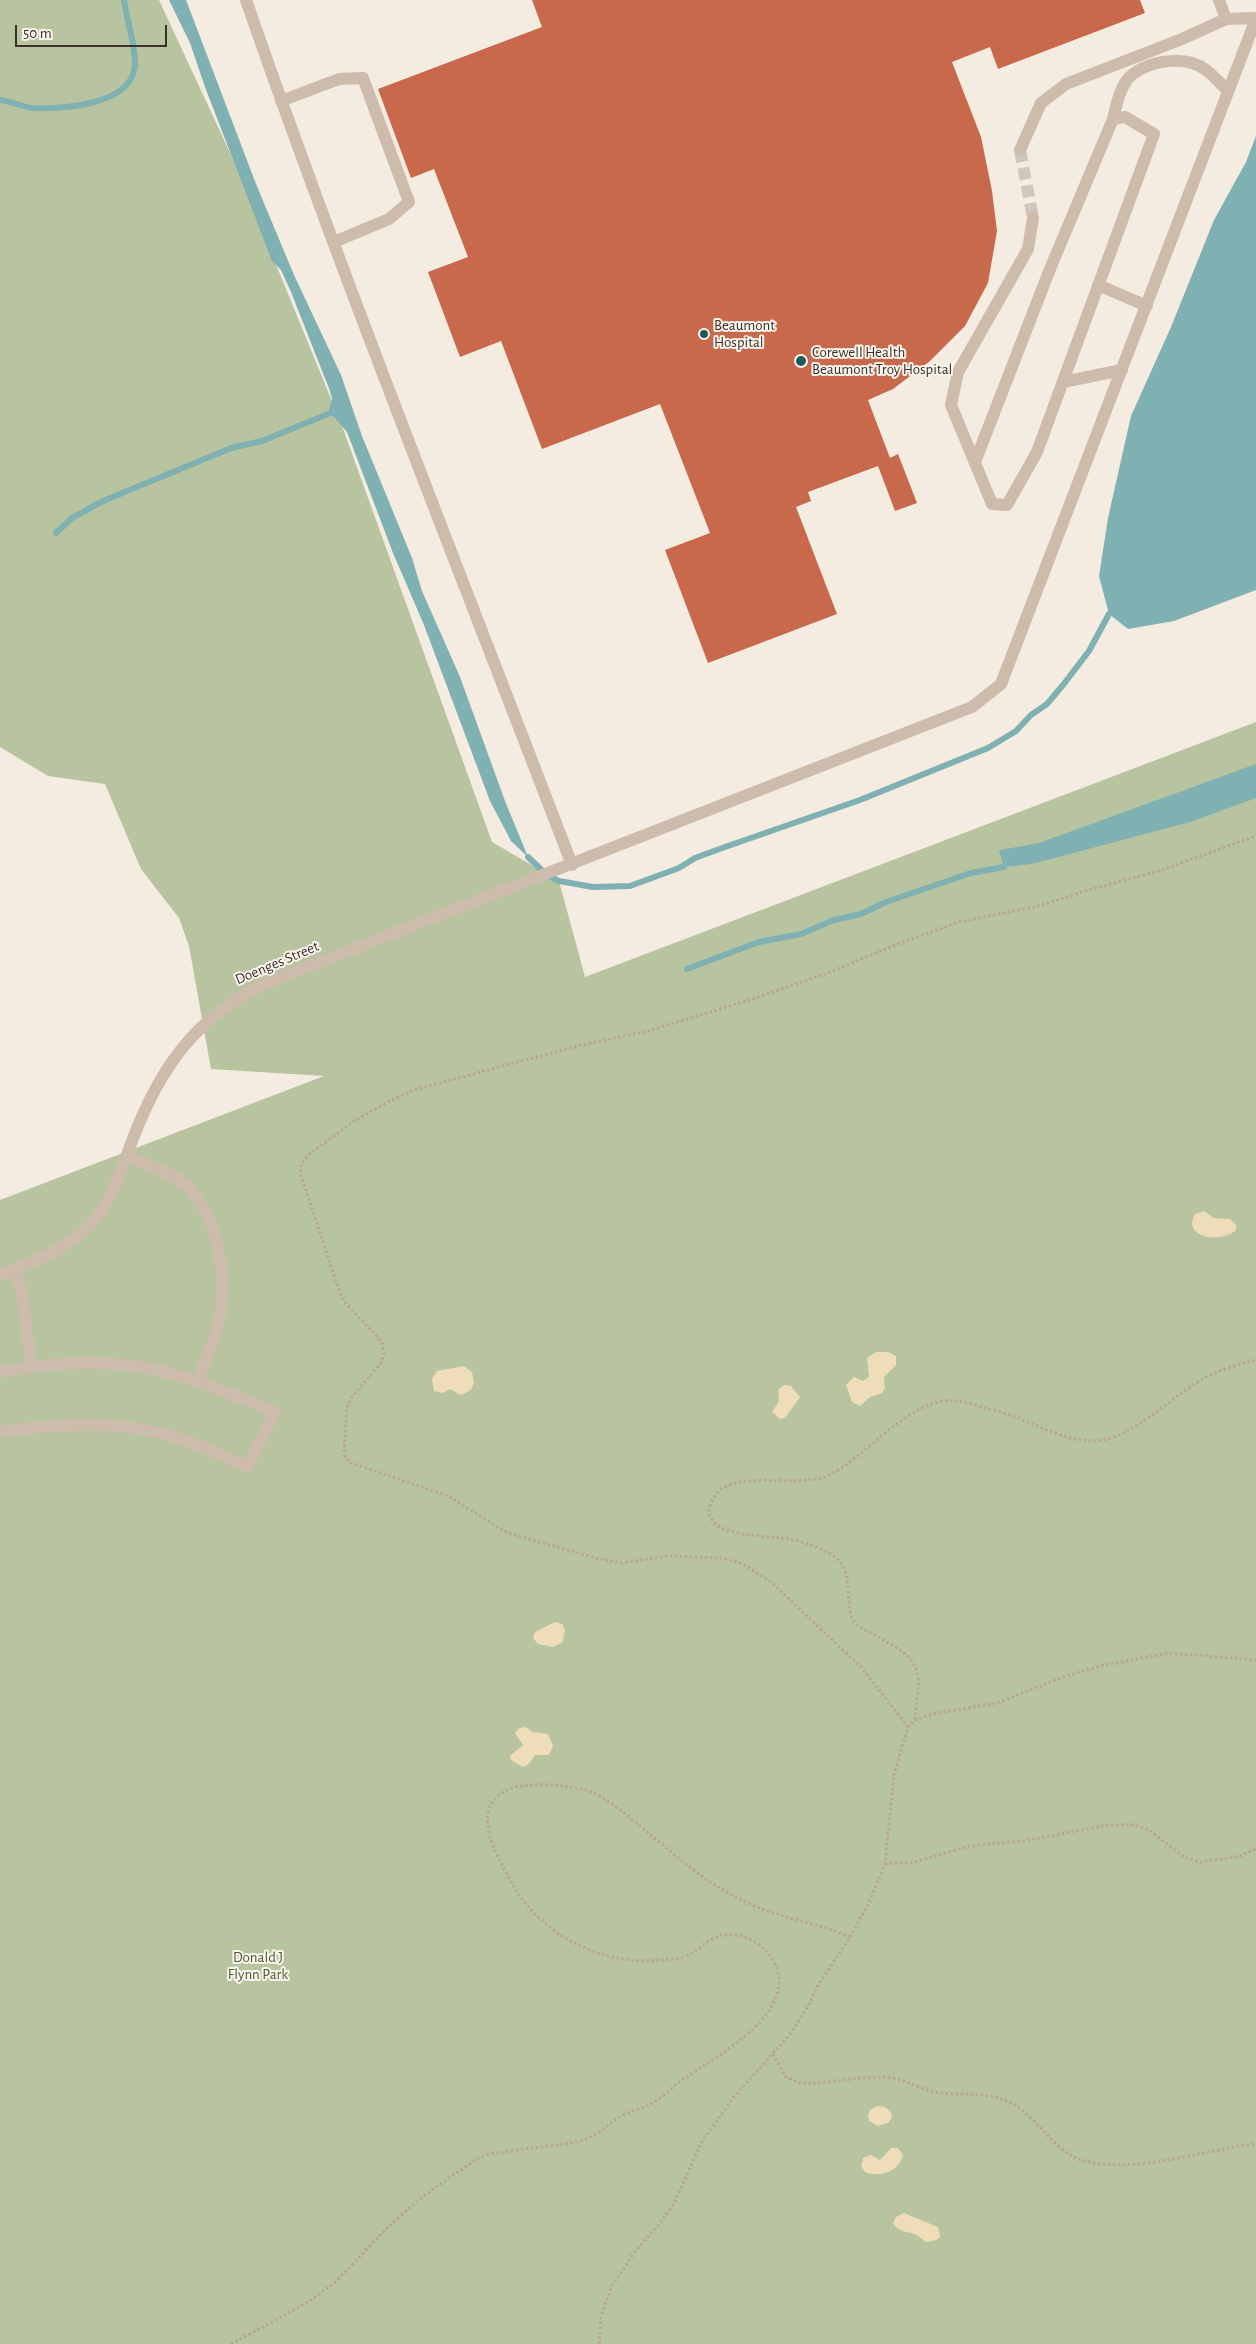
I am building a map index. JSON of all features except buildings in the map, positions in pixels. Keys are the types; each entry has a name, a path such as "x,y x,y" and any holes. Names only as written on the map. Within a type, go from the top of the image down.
{"street":[{"path":"246,0 281,101 334,242 572,865"},
{"path":"1219,0 1226,19"},
{"path":"1020,150 1041,103 1066,84 1182,39 1226,19 1256,19"},
{"name":"Doenges Street","path":"0,1275 46,1256 71,1241 88,1227 107,1200 149,1100 171,1061 198,1029 230,1003 269,982 972,707 1001,684 1256,19"},
{"path":"975,462 1050,270 1113,119 1118,97 1132,74 1168,59 1189,62 1205,69 1228,92"},
{"path":"281,101 339,79 363,78 409,202 389,219 334,242"},
{"path":"1032,218 1028,249 958,372 951,405 992,504 1007,506 1037,452 1154,134 1125,117 1113,119"},
{"path":"1098,285 1147,306"},
{"path":"1063,382 1122,370"},
{"path":"127,1156 176,1179 200,1203 217,1239 222,1281 217,1328 197,1383"},
{"path":"15,1269 23,1297 31,1366"},
{"path":"0,1372 31,1366 66,1364 115,1364 157,1370 229,1393 275,1412 247,1467 181,1439 130,1427 84,1424 0,1432"}],"path":[{"path":"908,1727 862,1668 770,1580 743,1564 723,1558 668,1556 621,1563 600,1559 504,1531 448,1496 350,1463 345,1457 344,1449 347,1407 352,1397 381,1364 384,1354 382,1342 344,1301 337,1285 301,1175 301,1164 308,1155 354,1121 414,1090 568,1049 648,1031 756,998 959,922 1040,906 1159,870 1256,836"},
{"path":"915,1720 919,1677 914,1663 901,1649 856,1624 851,1614 847,1578 841,1564 830,1554 810,1544 788,1539 735,1533 721,1528 711,1520 709,1509 712,1500 721,1489 734,1484 766,1480 810,1480 836,1472 916,1411 942,1401 958,1400 1015,1417 1083,1442 1113,1437 1154,1414 1206,1378 1233,1366 1256,1360"},
{"path":"599,2344 601,2316 612,2286 636,2250 657,2227 674,2204 701,2143 734,2097 791,2033 810,2003 816,1987 850,1937 868,1905 885,1864 894,1774 908,1727 915,1720 932,1714 997,1703 1063,1677 1100,1666 1168,1653 1256,1660"},
{"path":"231,2344 331,2285 399,2216 445,2180 484,2156 536,2146 581,2141 592,2136 622,2116 654,2102 682,2080 713,2061 762,2019 776,2001 780,1981 777,1968 768,1954 743,1936 719,1935 683,1958 645,1961 625,1960 588,1950 542,1921 512,1884 491,1840 488,1813 498,1793 509,1788 529,1785 577,1788 590,1791 623,1812 714,1886 751,1905 779,1915 825,1926 850,1937"},
{"path":"885,1864 915,1862 969,1846 1024,1842 1102,1826 1129,1824 1150,1830 1185,1858 1201,1862 1237,1856 1256,1849"},
{"path":"773,2054 785,2076 799,2083 893,2078 938,2093 970,2092 993,2096 1009,2102 1069,2154 1083,2161 1112,2164 1143,2163 1256,2144"}],"green space":[{"name":"Donald J Flynn Park","path":"0,0 159,0 231,155 341,423 492,842 559,881 585,977 1256,722 1256,2344 0,2344 0,1200 324,1076 211,1069 189,946 179,918 141,869 105,784 48,776 0,747"}],"sand":[{"path":"1204,1211 1214,1218 1230,1219 1236,1225 1236,1230 1222,1237 1205,1236 1198,1233 1194,1229 1192,1222 1195,1214"},
{"path":"876,1352 888,1352 896,1356 896,1365 884,1377 885,1388 882,1393 870,1397 860,1406 852,1402 846,1385 854,1377 863,1381 869,1377 867,1358"},
{"path":"464,1366 472,1372 474,1383 471,1390 461,1395 450,1389 443,1393 434,1391 432,1379 437,1371"},
{"path":"784,1385 791,1386 800,1397 785,1418 780,1419 772,1412 779,1401 778,1390"},
{"path":"555,1622 562,1624 565,1630 562,1643 553,1647 538,1644 533,1638 535,1632"},
{"path":"525,1727 533,1732 548,1734 553,1746 549,1755 535,1755 529,1764 523,1767 511,1760 510,1756 523,1745 515,1733 519,1728"},
{"path":"878,2106 888,2109 892,2118 888,2123 878,2126 869,2121 868,2116 870,2110"},
{"path":"891,2148 898,2148 903,2155 897,2166 882,2174 865,2172 861,2166 863,2158 871,2155 880,2160"},
{"path":"904,2213 938,2227 940,2237 928,2242 914,2234 898,2229 893,2223 896,2217"}],"water":[{"path":"169,0 186,0 256,184 294,275 341,375 362,436 412,558 422,591 460,677 505,801 528,857 511,841 490,801 424,625 393,553 347,432 335,418 328,414 332,399 330,391 291,292 281,270 272,261 190,43"},
{"path":"1256,136 1256,590 1174,621 1128,629 1109,614 1099,576 1108,518 1131,416 1171,327 1214,220 1246,162"},
{"path":"1256,764 1256,798 1190,822 1032,864 1004,867 999,851 1001,850 1039,843"}],"waterway":[{"path":"0,100 33,108 62,107 95,102 123,88 132,78 135,64 134,48 124,0"},
{"path":"56,533 72,518 103,501 231,448 262,441 328,414"},
{"path":"528,857 547,875 559,881 593,887 630,886 679,868 695,858 860,800 988,748 1016,731 1031,715 1047,704 1089,651 1109,614"},
{"path":"687,969 759,942 801,934 834,920 861,914 886,902 971,873 1004,867"}],"tunnel":[{"path":"1020,150 1033,218"}],"place":[{"name":"Beaumont Hospital","path":"704,334"},
{"name":"Corewell Health Beaumont Troy Hospital","path":"801,361"}]}
